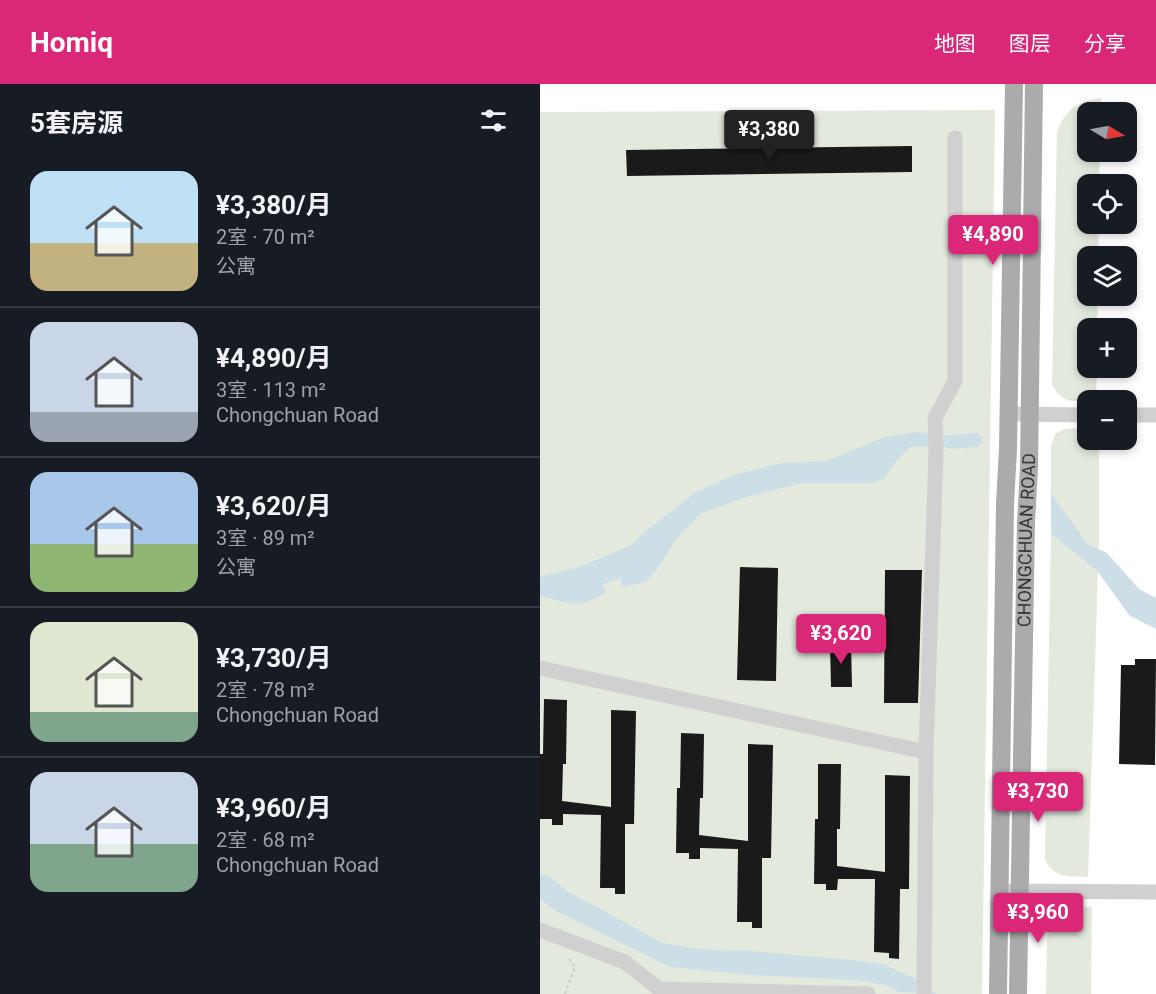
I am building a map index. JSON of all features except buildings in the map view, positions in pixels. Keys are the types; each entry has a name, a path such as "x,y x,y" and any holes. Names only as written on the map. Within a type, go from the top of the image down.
{"main road":[{"name":"CHONGCHUAN ROAD","path":"998,994 1014,84"},
{"name":"CHONGCHUAN ROAD","path":"1018,994 1030,415 1034,84"}],"street":[{"path":"924,994 926,752 936,452 935,418 955,381 956,138"},
{"path":"1008,414 1077,415"},
{"path":"1137,415 1156,416"},
{"path":"540,668 926,752"},
{"path":"999,891 1156,892"},
{"path":"547,932 625,962 648,986 659,989 868,994"}],"path":[{"path":"547,932 575,967 565,994"}],"shaded area":[{"path":"1101,98 1101,102 1083,102"},
{"path":"1077,105 1077,162 1100,162 1099,174 1077,174 1077,234 1099,234 1098,246 1077,246 1077,306 1098,306 1097,318 1077,318 1077,378 1097,378 1096,390 1077,390 1076,401 1061,396 1052,385 1057,132 1064,117"},
{"path":"995,110 982,994 540,994 540,112"},
{"path":"1077,428 1077,450 1099,450 1099,549 1088,544 1051,493 1051,446 1055,434 1064,429"},
{"path":"917,432 969,440 968,449 910,447 896,461 884,479 872,483 803,483 750,496 701,513 677,538 646,582 622,587 621,578 603,584 606,592 596,598 574,604 540,596 540,577 579,567 630,546 695,493 733,475 781,463 826,461 885,437"},
{"path":"1051,493 1088,544 1107,553 1139,589 1156,598 1156,629 1130,616 1098,572 1051,534"},
{"path":"1051,534 1098,572 1088,877 1063,875 1054,871 1045,860"},
{"path":"540,874 549,876 567,891 663,943 697,949 752,951 883,964 914,978 937,994 899,992 886,985 854,980 749,975 670,967 556,911 540,899"},
{"path":"1092,906 1091,994 1046,994 1047,937 1060,917 1072,910"}],"waterway":[{"path":"951,442 975,440"}]}
